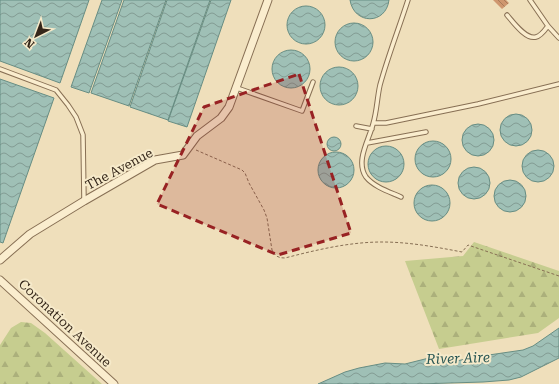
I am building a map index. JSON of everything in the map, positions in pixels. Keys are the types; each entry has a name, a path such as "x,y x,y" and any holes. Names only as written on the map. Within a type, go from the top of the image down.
{"street":[{"name":"The Avenue","path":"0,260 30,234 155,160 183,155 197,136 221,118 229,107 268,0"},
{"name":"Coronation Avenue","path":"0,280 114,384"}],"lane":[{"path":"401,197 374,184 366,177 362,166 362,157 374,123 381,81 408,0"},
{"path":"530,0 548,26 559,38"},
{"path":"507,15 526,35 532,38 537,37 548,26"},
{"path":"0,69 56,90 76,117 83,135 84,201"},
{"path":"237,88 302,111 313,82"},
{"path":"374,123 386,123 478,104 559,84"},
{"path":"356,126 372,129"},
{"path":"367,143 426,132"}],"path":[{"path":"189,147 242,170 245,173 248,183 264,210 267,218 272,250 279,258 346,245 382,242 408,243 462,252 468,245 559,276"}],"highlighted area":[{"path":"299,74 351,233 278,255 157,204 204,107"}],"green space":[{"path":"474,242 559,271 559,318 538,333 439,349 405,261 463,256"},
{"path":"21,322 31,323 45,333 102,384 0,384 0,345 11,328"}],"water":[{"path":"0,0 89,0 60,83 0,61"},
{"path":"102,0 122,0 89,93 71,87"},
{"path":"124,0 166,0 129,106 91,93"},
{"path":"167,0 210,0 168,120 130,107"},
{"path":"211,0 231,0 187,127 168,121"},
{"path":"350,0 389,0 387,8 382,14 376,18 370,19 363,18 357,14"},
{"path":"302,6 310,6 320,11 324,18 324,32 320,39 310,44 302,44 292,39 290,36 287,29 287,21 292,11 295,9"},
{"path":"350,23 358,23 368,28 372,35 372,49 368,56 358,61 350,61 340,56 338,53 335,46 335,38 340,28 343,26"},
{"path":"287,50 295,50 305,55 309,62 309,76 305,83 295,88 287,88 277,83 275,80 272,73 272,65 277,55 280,53"},
{"path":"335,67 343,67 353,72 357,79 357,93 353,100 343,105 335,105 325,100 323,97 320,90 320,82 325,72 328,70"},
{"path":"0,79 54,98 3,243 0,242"},
{"path":"516,114 522,115 529,121 532,130 531,136 525,143 516,146 510,145 503,139 500,130 501,124 507,117"},
{"path":"478,124 484,125 491,131 494,140 493,146 487,153 478,156 472,155 465,149 462,140 463,134 469,127"},
{"path":"334,137 339,139 341,144 339,149 334,151 329,149 327,144 329,139"},
{"path":"437,141 446,146 450,152 450,166 446,172 437,177 429,177 420,172 416,166 415,155 420,146 426,142"},
{"path":"390,146 399,151 403,157 403,171 399,177 390,182 382,182 373,177 369,171 368,160 373,151 379,147"},
{"path":"538,150 544,151 551,157 554,166 553,172 547,179 538,182 532,181 525,175 522,166 523,160 529,153"},
{"path":"340,152 349,157 353,163 353,177 349,183 340,188 332,188 323,183 319,177 318,166 323,157 329,153"},
{"path":"474,167 480,168 487,174 490,183 489,189 483,196 474,199 468,198 461,192 458,183 459,177 465,170"},
{"path":"510,180 516,181 523,187 526,196 525,202 519,209 510,212 504,211 497,205 494,196 495,190 501,183"},
{"path":"436,185 445,190 449,196 449,210 445,216 436,221 428,221 419,216 415,210 414,199 419,190 425,186"},
{"name":"River Aire","path":"559,328 559,358 521,377 509,380 418,384 318,384 345,372 385,363 405,364 429,358 432,360 452,362 523,350 533,346"}],"building":[{"path":"493,0 506,0 509,3 502,9"}]}
